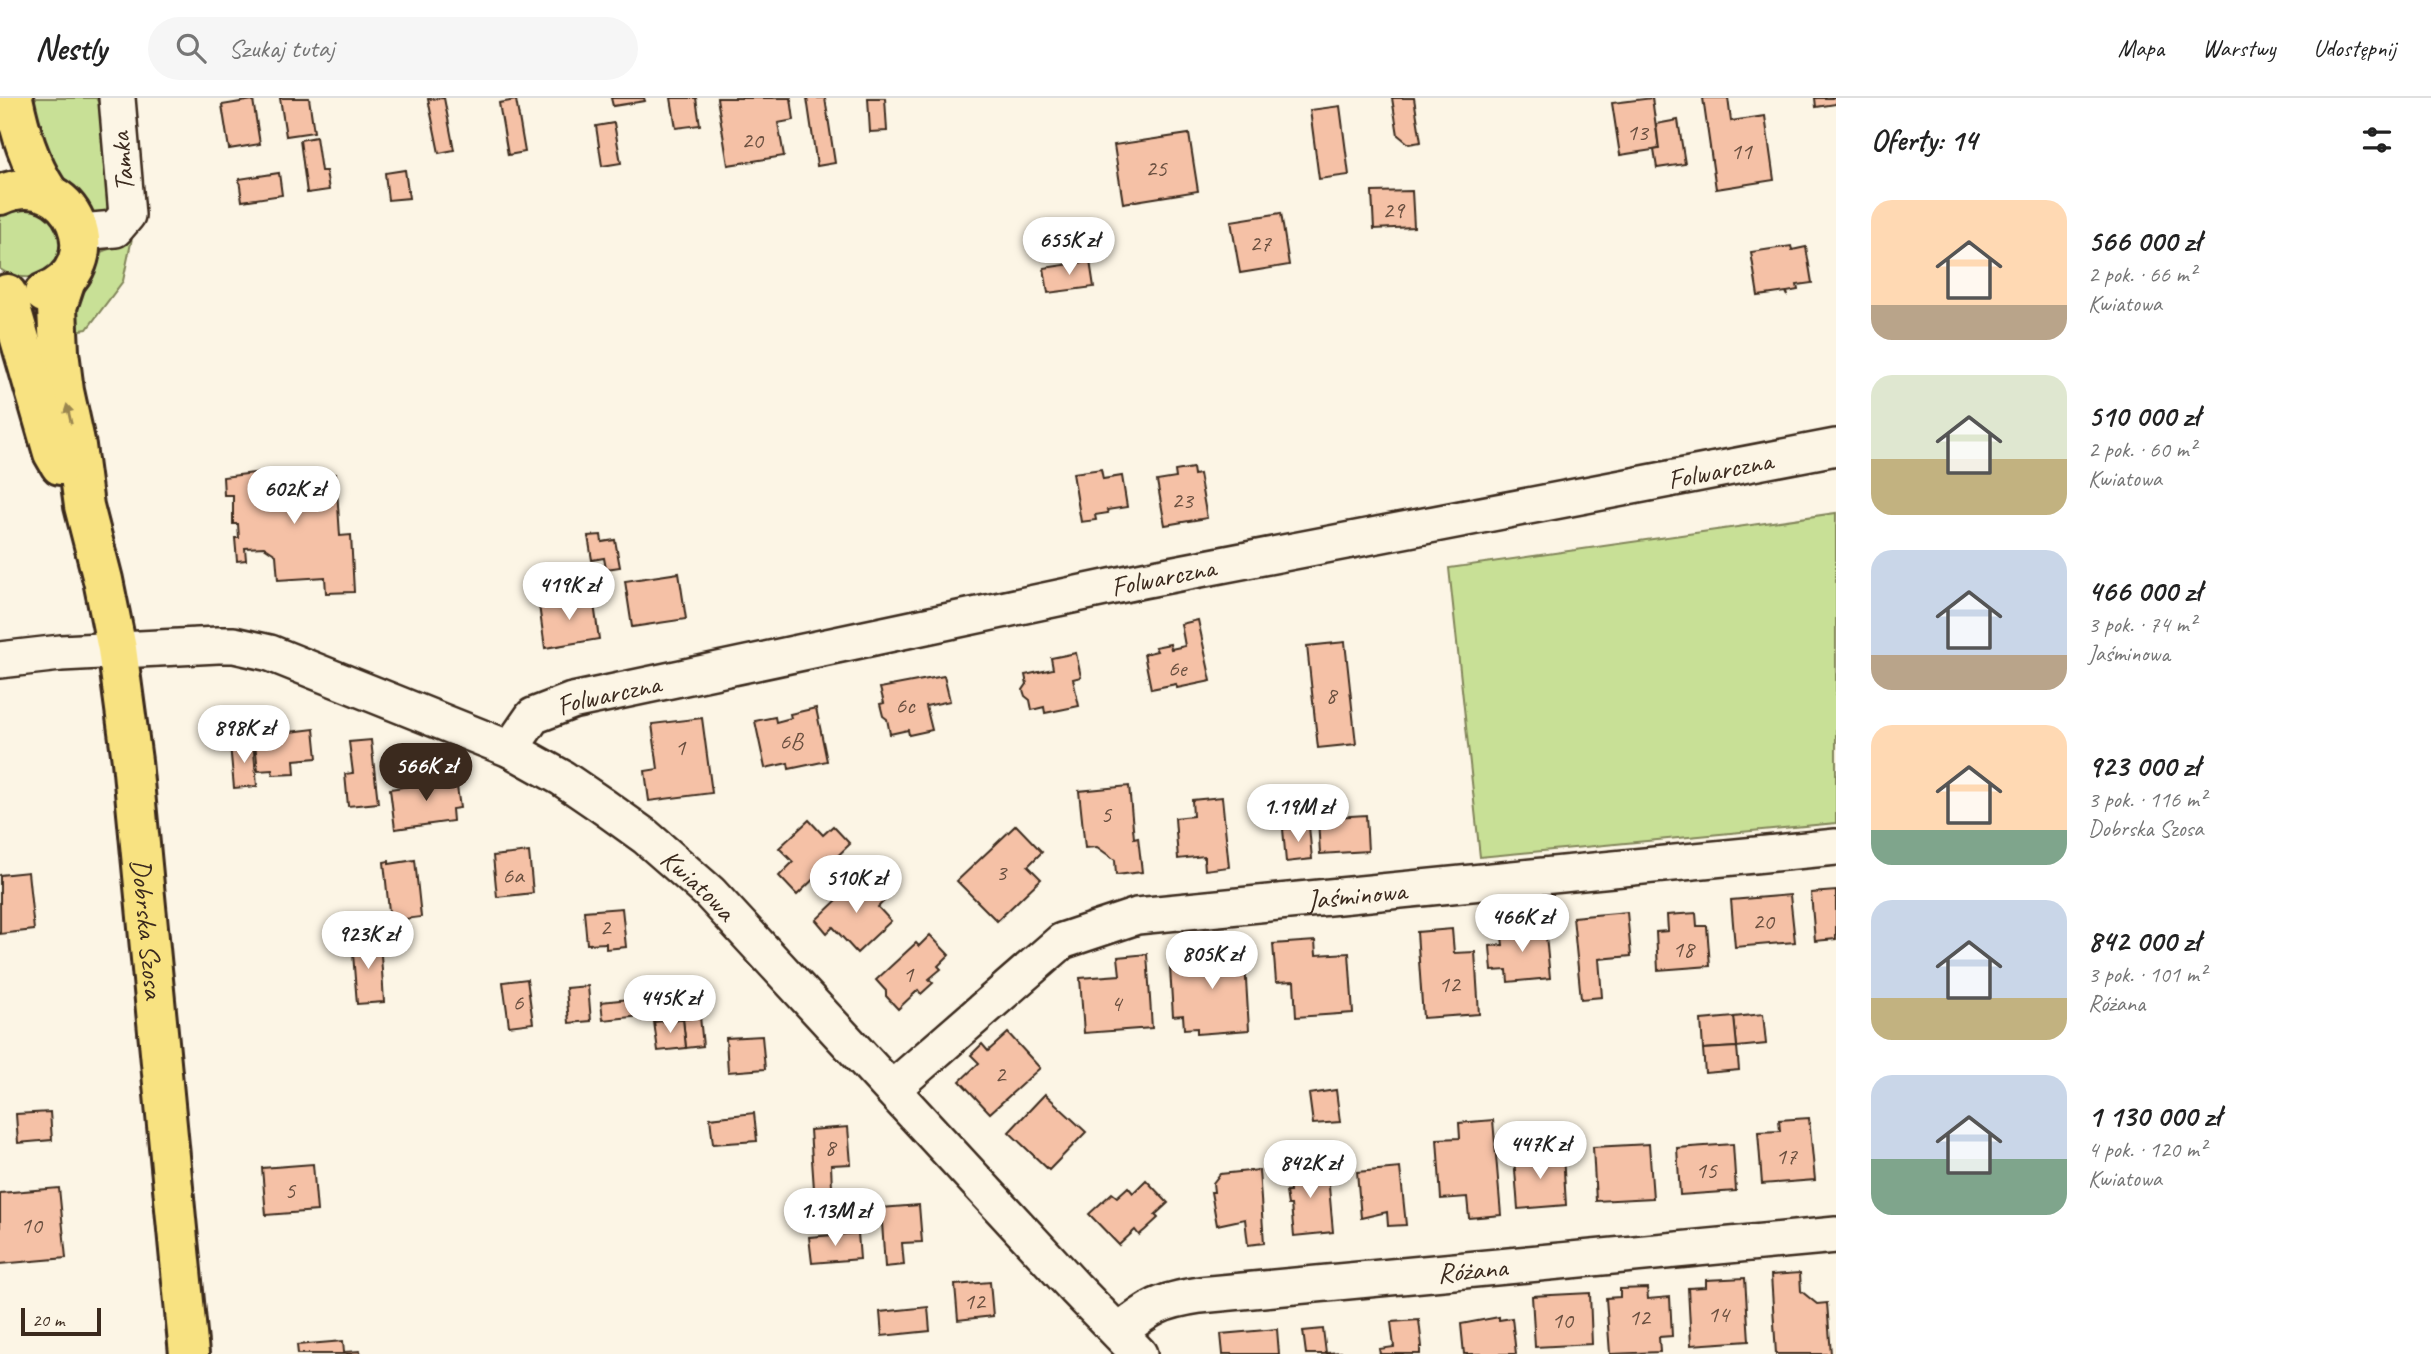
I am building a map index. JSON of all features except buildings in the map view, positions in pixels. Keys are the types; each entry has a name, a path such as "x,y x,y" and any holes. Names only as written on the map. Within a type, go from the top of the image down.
{"main road":[{"path":"19,105 33,168 48,192"},
{"path":"0,195 16,189 32,188 48,192 63,202 74,216 80,232"},
{"name":"Dobrska Szosa","path":"80,232 76,266 66,280 57,307 59,352 84,506 117,649 133,774 189,1354"},
{"path":"3,292 22,297 38,296 53,290 66,280"},
{"name":"Dobrska Szosa","path":"3,292 53,453 84,506"}],"street":[{"name":"Tamka","path":"80,232 115,229 127,215 117,98"},
{"name":"Folwarczna","path":"510,748 533,716 572,701 1143,580 1836,447"},
{"name":"Kwiatowa","path":"0,660 117,649 234,645 270,653 510,748 562,778 646,837 710,892 1075,1288 1129,1343"},
{"name":"Jaśminowa","path":"892,1089 1062,941 1137,916 1836,847"},
{"name":"Różana","path":"1129,1343 1149,1308 1174,1299 1836,1234"}],"green space":[{"path":"36,98 96,98 100,105 113,202 100,216 91,215 71,184 54,178 30,105"},
{"path":"37,206 59,224 62,246 57,263 52,270 35,277 17,276 0,269 0,214 8,208"},
{"path":"132,238 123,281 87,329 75,331 67,319 95,255"},
{"path":"1836,513 1836,823 1480,857 1449,568"}]}
